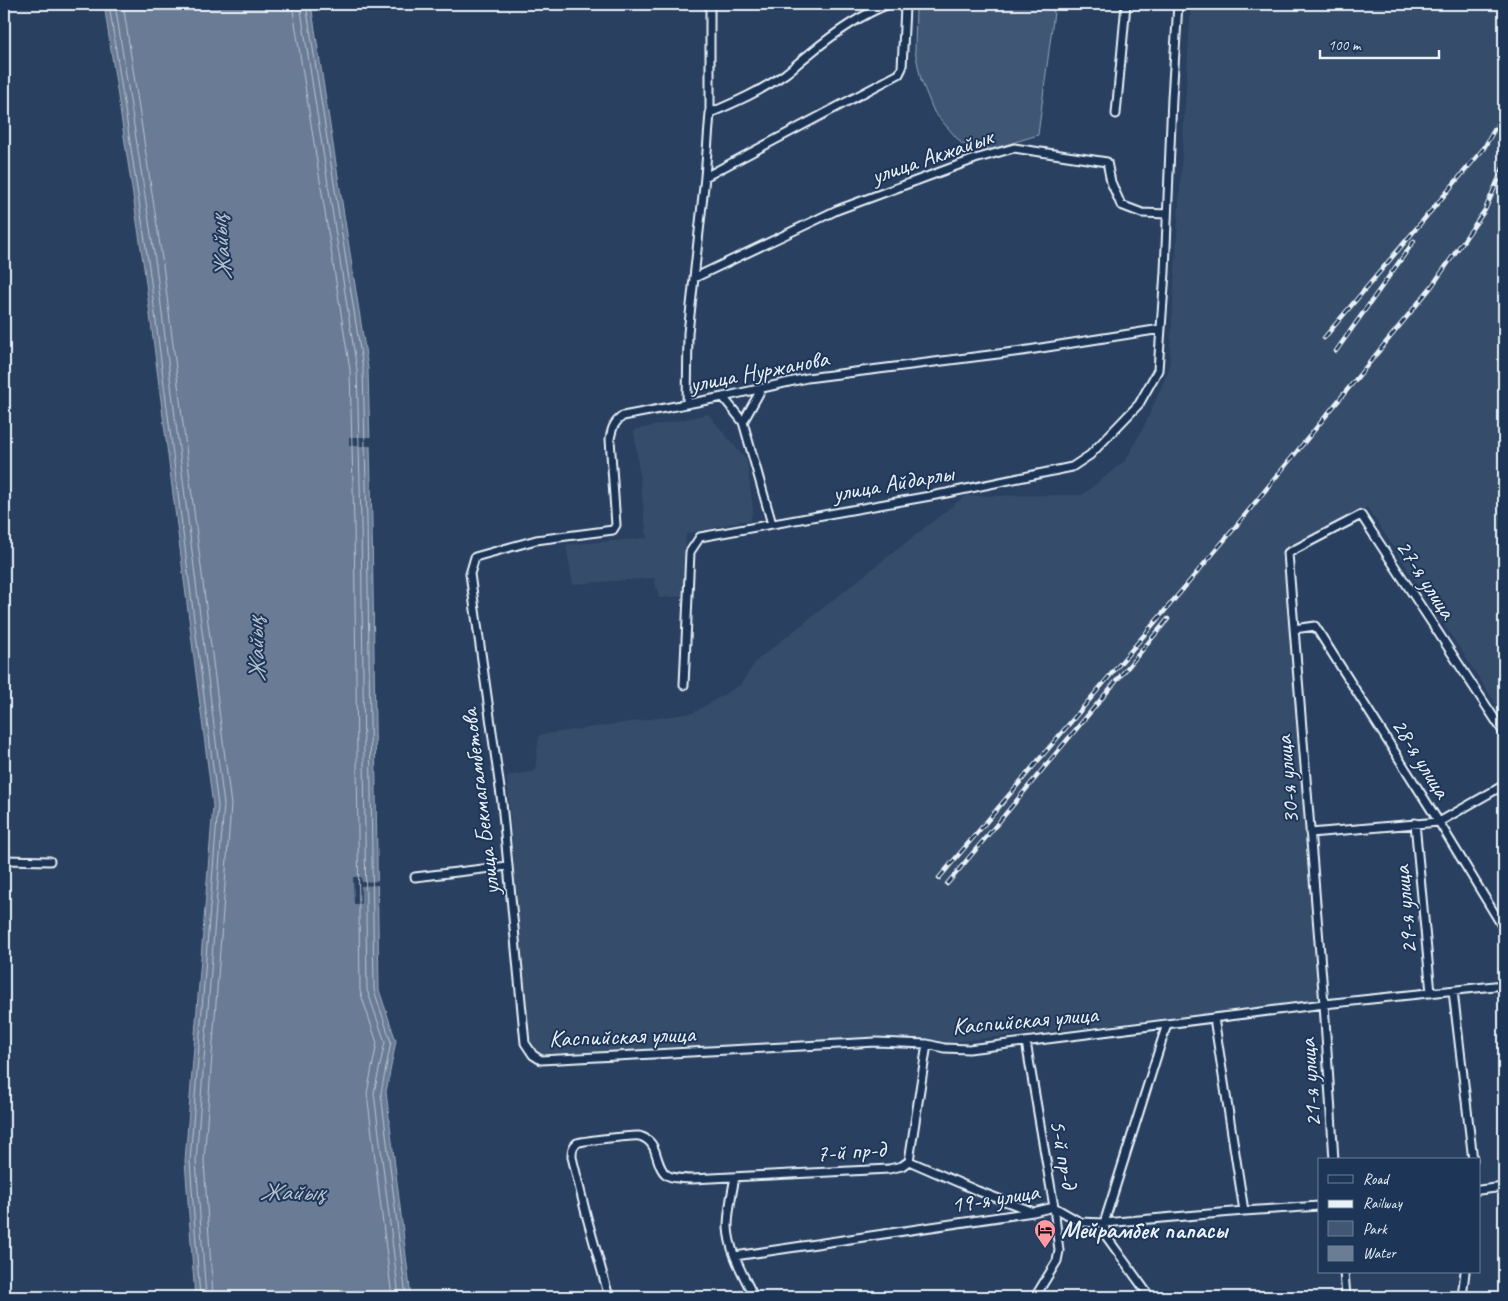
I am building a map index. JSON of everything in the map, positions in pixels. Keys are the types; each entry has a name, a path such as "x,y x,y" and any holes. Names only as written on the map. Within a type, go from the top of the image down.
{"street":[{"path":"687,404 688,334 710,113 710,4"},
{"path":"710,113 743,99 785,74 828,39 874,9 889,4"},
{"path":"705,177 899,74 902,68 905,6 907,4"},
{"path":"1116,114 1126,4"},
{"name":"улица Айдарлы","path":"684,685 690,552 700,537 947,493 1072,467 1090,455 1139,404 1158,370 1165,272 1178,4"},
{"name":"улица Акжайык","path":"694,278 837,210 975,159 1014,148 1107,162 1111,182 1121,205 1142,213 1167,214"},
{"name":"улица Нуржанова","path":"475,557 536,540 613,530 616,525 610,439 616,420 623,416 723,397 807,378 1022,351 1161,330"},
{"path":"744,422 762,388"},
{"path":"723,397 744,422 772,524"},
{"name":"27-я улица","path":"1288,553 1361,515 1504,733"},
{"name":"30-я улица","path":"1288,553 1324,1004"},
{"name":"улица Бекмагамбетова","path":"475,557 470,574 502,803 525,1043"},
{"name":"28-я улица","path":"1294,629 1315,626 1504,929"},
{"path":"1310,833 1439,822 1504,785"},
{"name":"29-я улица","path":"1415,823 1431,993"},
{"path":"4,860 50,861"},
{"path":"414,877 508,866"},
{"name":"Каспийская улица","path":"525,1043 533,1055 541,1060 876,1042 927,1044 944,1048 969,1048 1324,1004 1504,986"},
{"path":"1453,991 1473,1158"},
{"name":"21-я улица","path":"1324,1004 1334,1158"},
{"path":"1214,1018 1244,1211"},
{"path":"1150,1297 1106,1236 1104,1223 1167,1024"},
{"name":"5-й пр-д","path":"1026,1042 1060,1251 1057,1262 1035,1297"},
{"name":"7-й пр-д","path":"735,1177 889,1169 902,1166 909,1161 927,1044"},
{"path":"609,1297 572,1157 572,1150 575,1144 589,1140 640,1136 653,1144 659,1167 664,1174 675,1179 735,1177 728,1228 735,1256 754,1297"},
{"path":"909,1161 1033,1212"},
{"path":"1480,1190 1504,1187"},
{"name":"19-я улица","path":"735,1256 1054,1208 1080,1222 1104,1223 1318,1206"},
{"path":"1344,1274 1346,1297"},
{"path":"1462,1297 1465,1274"}],"shaded area":[{"path":"1191,4 1504,4 1504,716 1367,507 1283,549 1320,1001 950,1042 877,1038 539,1055 531,1046 523,977 507,776 535,771 539,735 693,713 740,685 757,660 965,496 1082,495 1126,460 1146,422 1169,370"},
{"path":"708,414 747,461 753,510 750,521 741,521 686,534 682,596 659,598 654,578 573,584 566,545 647,538 634,430"}],"green space":[{"path":"920,4 1047,4 1054,12 1038,135 992,149 962,144 934,112 921,80 915,51 916,9"}],"water":[{"name":"Жайық","path":"104,4 311,4 368,368 379,990 396,1041 386,1092 411,1297 195,1297 185,1161 213,806 144,268"}],"pier":[{"path":"349,437 373,437 373,446 349,446"},
{"path":"353,877 361,877 362,882 380,881 380,885 361,886 361,904 354,904"}],"railway":[{"path":"1324,338 1484,148 1504,112"},
{"path":"939,878 1232,531 1432,286 1485,210 1504,166"},
{"path":"1336,351 1414,241"},
{"path":"947,884 1168,619"}],"place":[{"name":"Мейрамбек папасы","path":"1045,1249"}]}
